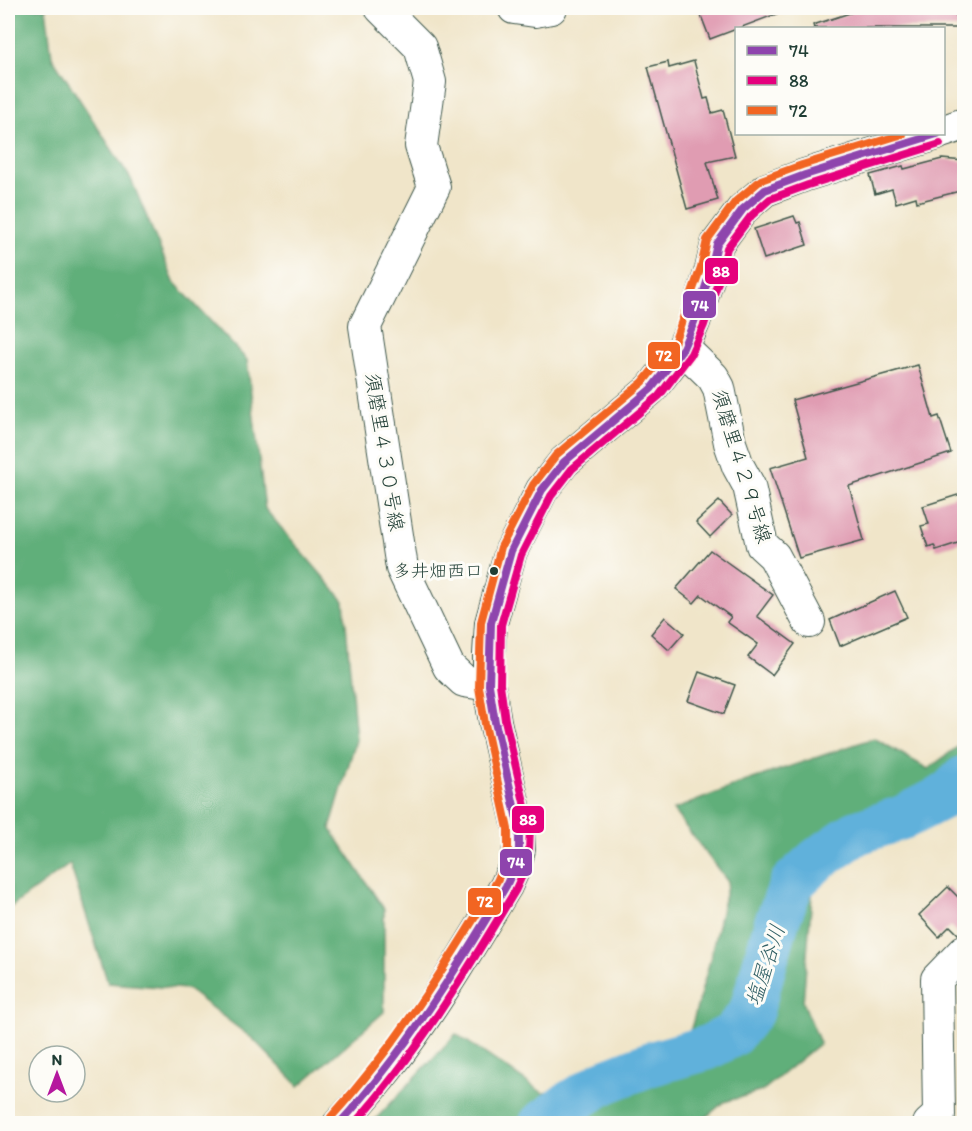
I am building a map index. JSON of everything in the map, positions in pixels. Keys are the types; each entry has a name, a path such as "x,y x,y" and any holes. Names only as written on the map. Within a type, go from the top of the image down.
{"street":[{"path":"514,8 535,11 551,8"},
{"name":"須磨里４３０号線","path":"400,14 420,47 430,82 422,146 434,187 365,326 402,568 449,667 464,681 489,685"},
{"path":"945,131 964,124"},
{"path":"339,1124 379,1080 426,1014 506,886 515,866 519,849 519,828 489,685 491,623 511,551 542,490 564,462 651,389 683,348 694,322 717,244 742,209 765,190 805,175 934,135"},
{"name":"須磨里４２９号線","path":"683,348 716,382 733,451 738,466 750,486 762,544 774,556 809,622"},
{"path":"929,1124 939,1115 937,979 964,951"}],"green space":[{"path":"8,8 46,8 52,57 131,179 174,282 247,360 265,509 344,601 356,740 330,828 384,909 384,1012 299,1086 253,1039 187,989 108,983 70,864 8,909"},
{"path":"874,738 928,769 964,742 964,812 918,800 879,812 816,847 803,1002 820,1043 762,1091 724,1102 699,1123 372,1123 456,1034 543,1093 678,1075 709,964 728,882 673,810 744,782"}],"building":[{"path":"698,8 787,8 787,10 742,27 735,27 735,30 710,39"},
{"path":"865,8 953,8 961,28 814,27 813,25"},
{"path":"694,61 704,99 708,98 712,113 723,110 735,156 707,162 718,200 687,209 648,67 668,62 669,68"},
{"path":"942,159 964,161 964,190 917,202 916,197 896,203 892,189 875,194 870,175"},
{"path":"794,216 797,223 800,222 807,245 764,259 754,229"},
{"path":"918,365 933,418 939,416 951,453 849,486 864,540 799,558 770,468 808,457 792,400"},
{"path":"964,493 964,541 936,550 934,545 928,547 921,526 929,524 923,506"},
{"path":"719,501 732,515 710,537 696,522"},
{"path":"710,550 773,595 757,616 795,644 772,675 748,657 758,644 727,622 731,617 701,595 694,603 676,589"},
{"path":"895,591 907,617 840,646 830,620"},
{"path":"665,617 684,633 669,650 651,634"},
{"path":"699,672 735,685 724,714 688,701"},
{"path":"948,887 964,903 964,934 958,934 950,926 939,937 919,915"}],"waterway":[{"name":"塩屋谷川","path":"541,1124 604,1082 650,1064 707,1048 732,1035 751,1012 776,924 792,883 817,860 856,833 904,817 947,795 964,778"}],"transit line":[{"name":"72","path":"331,1117 378,1061 420,1003 497,881 505,863 508,829 479,687 481,622 501,547 533,485 556,455 643,382 674,343 701,267 707,240 736,201 761,180 900,135"},
{"name":"74","path":"339,1124 386,1068 429,1009 506,886 515,866 519,849 519,828 489,685 491,623 511,551 542,490 564,462 651,389 683,348 694,322 717,244 743,209 765,190 805,175 934,135"},
{"name":"88","path":"354,1124 399,1069 440,1011 515,891 525,869 530,828 505,720 500,684 501,625 521,555 551,496 572,469 659,396 691,354 704,325 727,248 751,216 770,199 940,144"}],"place":[{"name":"多井畑西口","path":"494,571"}]}
